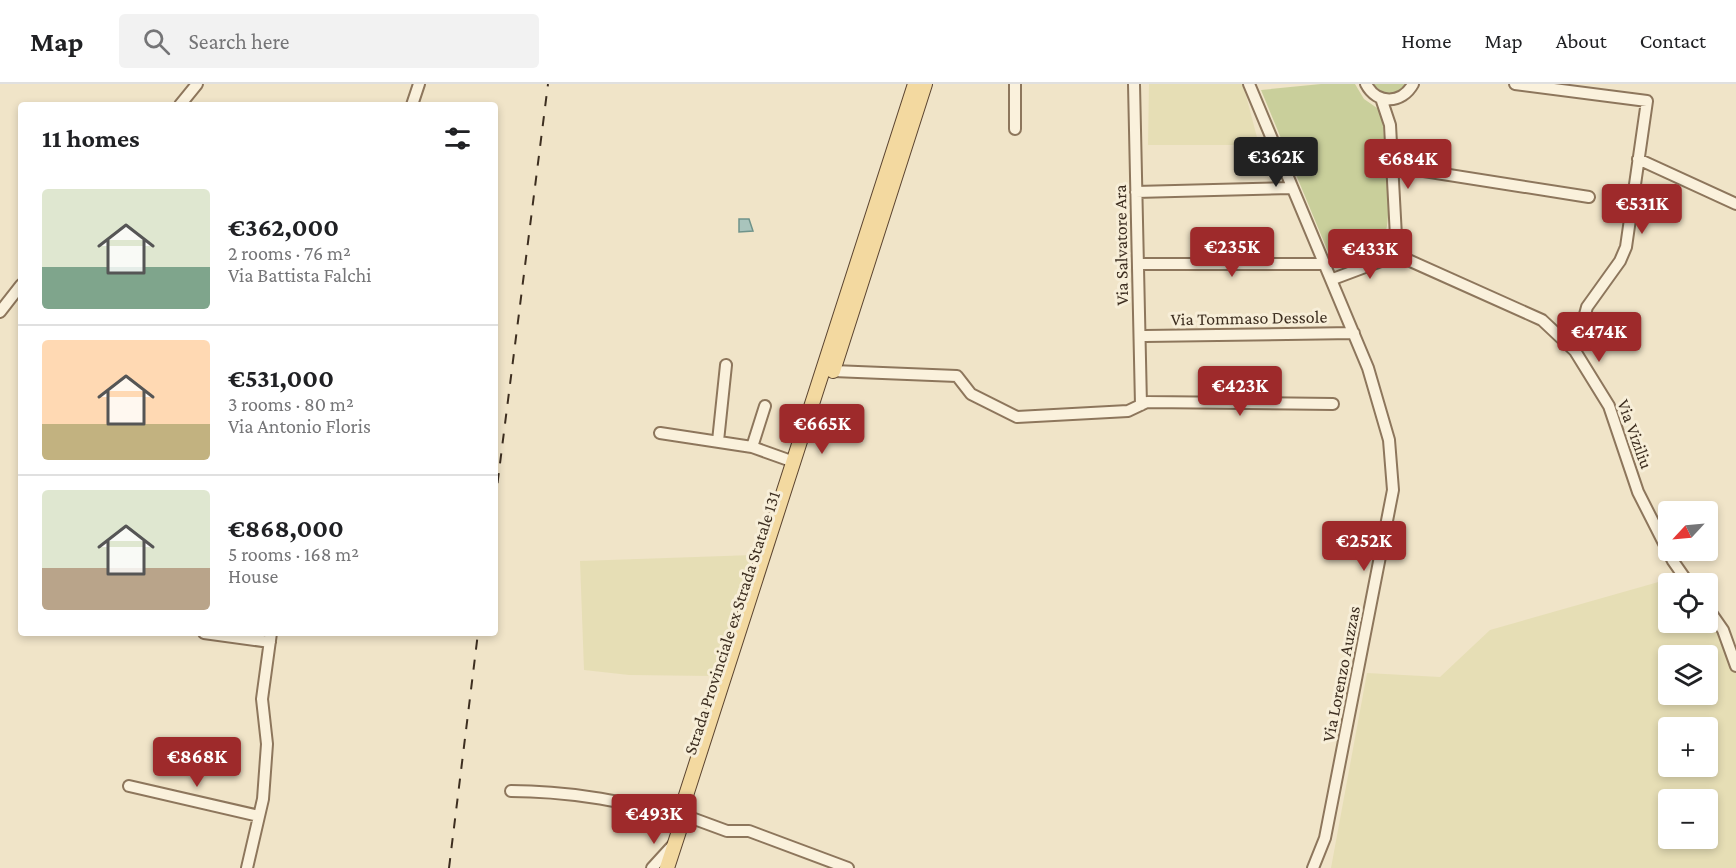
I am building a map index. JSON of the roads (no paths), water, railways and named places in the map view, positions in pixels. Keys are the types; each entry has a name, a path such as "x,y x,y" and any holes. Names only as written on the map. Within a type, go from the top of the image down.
{"main road":[{"name":"Strada Provinciale ex Strada Statale 131","path":"667,868 915,84"},
{"name":"Strada Provinciale ex Strada Statale 131","path":"683,820 925,84"}],"street":[{"path":"183,102 198,84"},
{"path":"413,102 419,84"},
{"path":"1015,84 1015,129"},
{"name":"Via Salvatore Ara","path":"1134,84 1144,403"},
{"name":"Via Salvatore Ara","path":"1139,84 1139,192"},
{"name":"Via Lorenzo Auzzas","path":"1249,84 1291,188 1333,279 1368,368 1389,440 1393,490 1325,838 1313,868"},
{"path":"1333,279 1397,255 1390,125 1381,98 1366,84"},
{"path":"1381,98 1396,99 1408,91 1413,84"},
{"path":"1515,84 1598,89 1647,101 1626,247 1620,261 1587,307 1575,351"},
{"path":"1390,125 1396,99"},
{"path":"1638,159 1736,204"},
{"path":"1392,166 1588,197"},
{"path":"1139,192 1291,188"},
{"name":"Via Viziliu","path":"1397,255 1542,320 1575,351 1609,406 1638,492 1681,573"},
{"path":"1141,264 1326,264"},
{"name":"Via Salvatore Ara","path":"1141,264 1145,336 1144,403"},
{"path":"0,312 18,289"},
{"name":"Via Tommaso Dessole","path":"1145,336 1354,333"},
{"path":"718,441 726,365"},
{"path":"832,371 957,376 971,394 1017,417 1128,411 1144,403 1333,404"},
{"path":"752,447 765,406"},
{"path":"660,433 752,447 794,462"},
{"path":"1718,622 1724,630 1735,661"},
{"path":"247,868 259,816 267,744 262,699 263,674 270,637 254,636"},
{"path":"129,786 259,816"},
{"path":"511,791 557,791 591,795 727,831 749,831 848,868"},
{"path":"652,868 676,842"}],"water":[{"path":"739,219 749,219 753,231 739,232"}],"railway":[{"path":"498,479 548,84"},
{"path":"449,868 478,636"}]}
